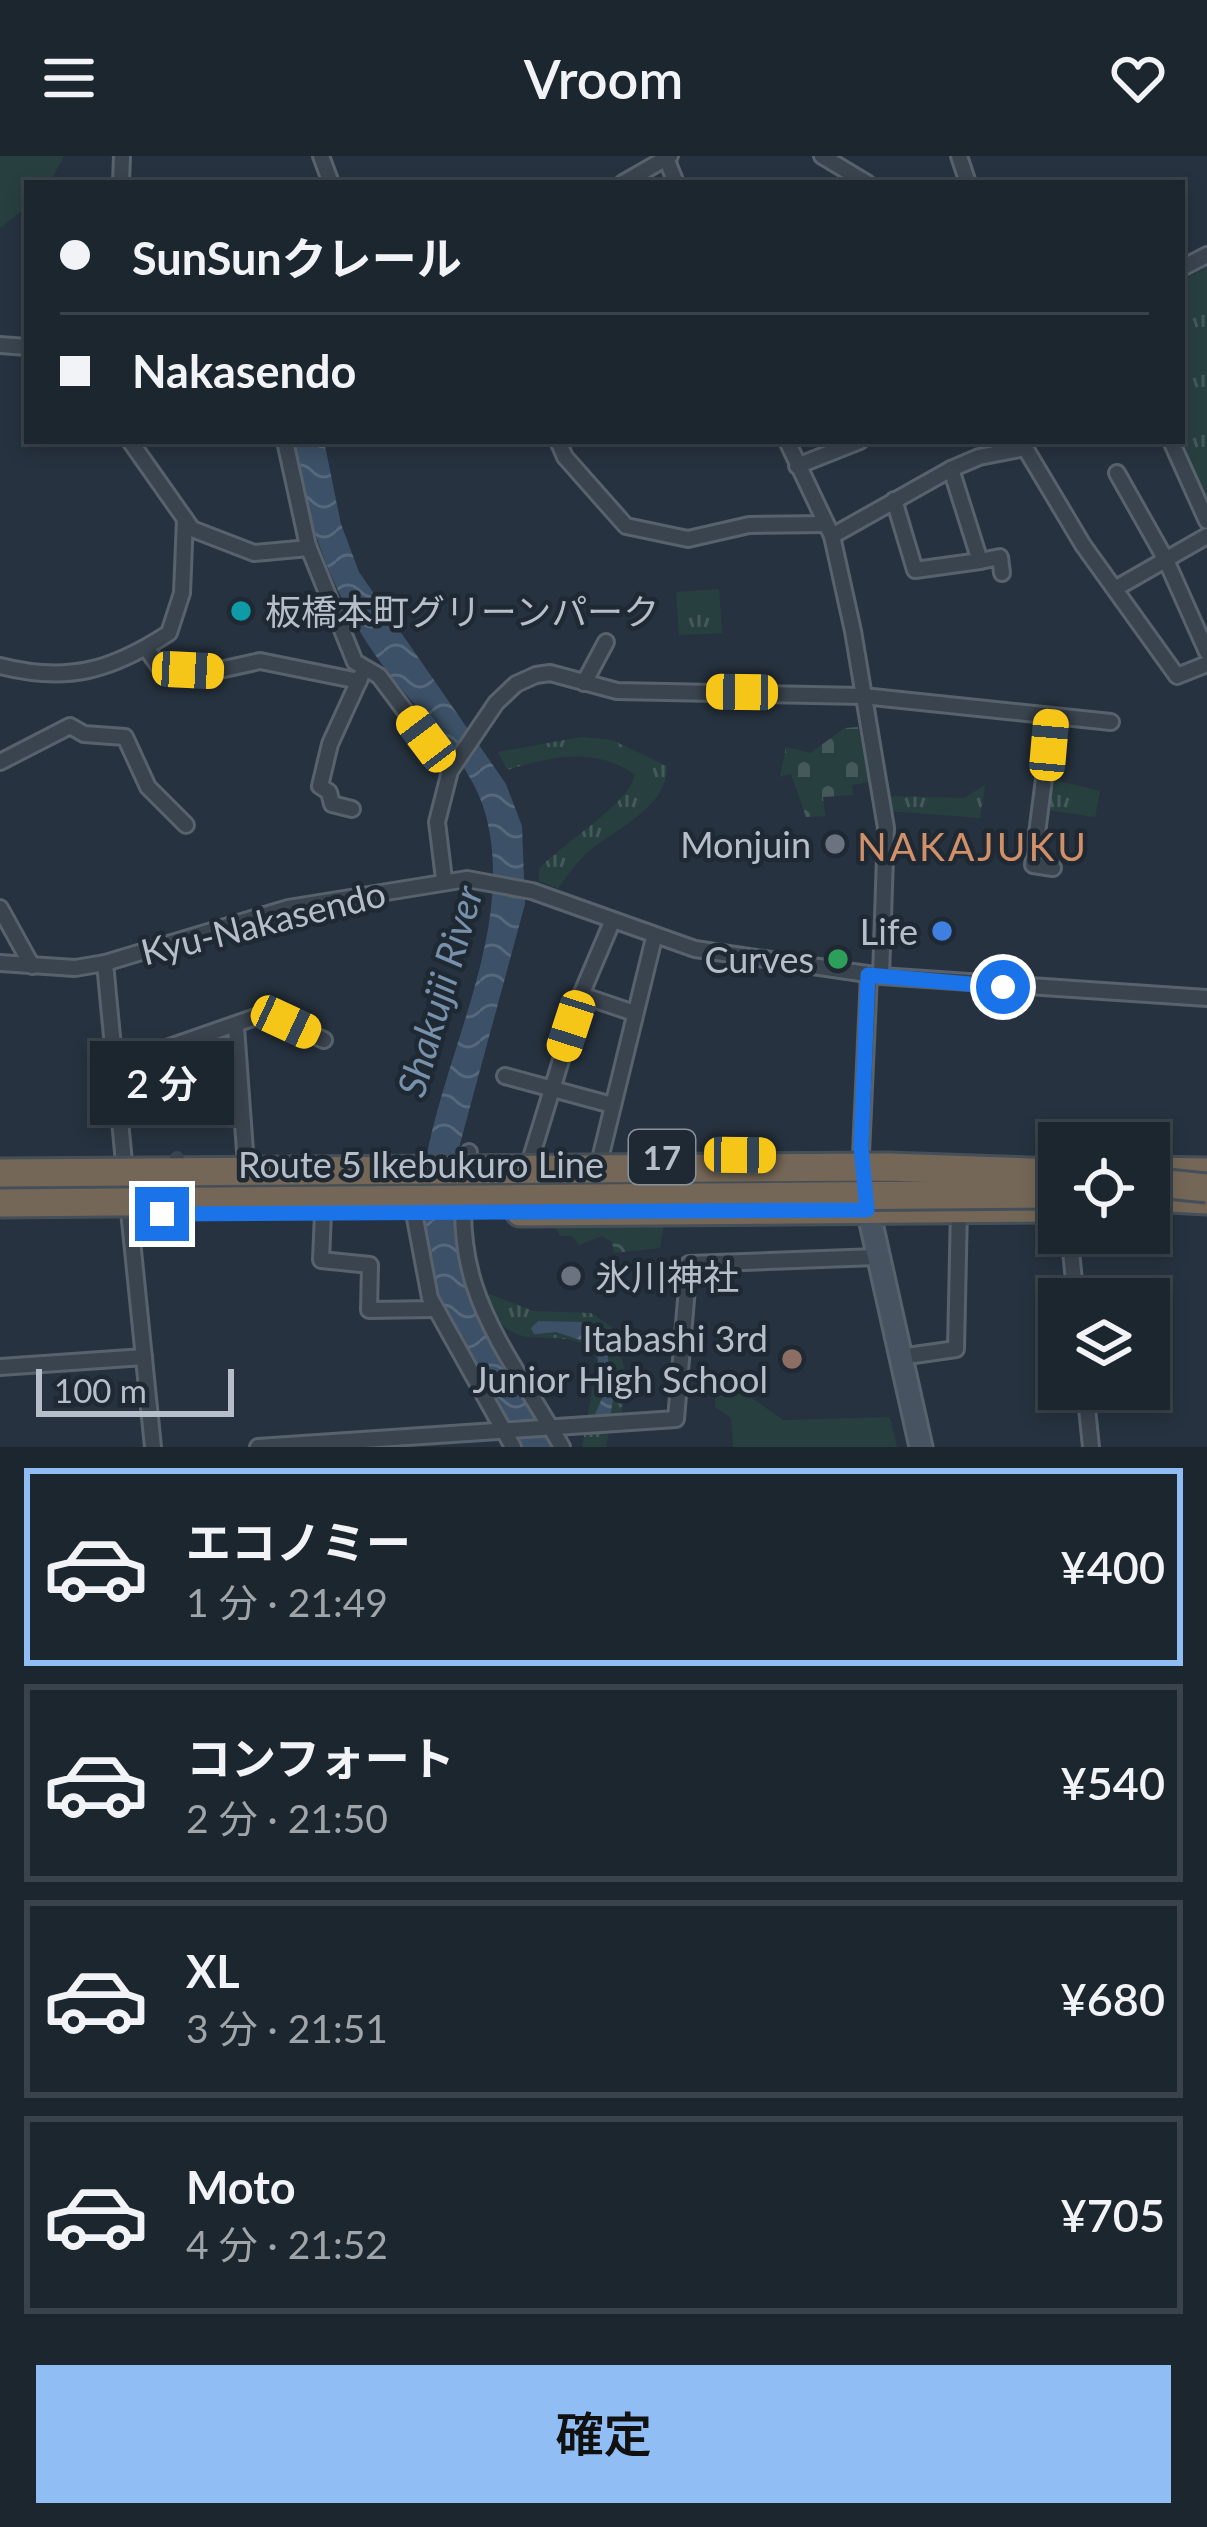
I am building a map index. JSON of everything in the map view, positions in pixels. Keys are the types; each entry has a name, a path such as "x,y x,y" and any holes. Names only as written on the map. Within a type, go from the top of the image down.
{"highway":[{"name":"17","path":"0,1171 861,1154 1038,1179"},
{"path":"1170,1165 1207,1162"},
{"name":"Route 5 Ikebukuro Line","path":"0,1171 888,1167 1038,1180"},
{"path":"1170,1169 1207,1172"},
{"path":"0,1189 231,1186 428,1194 884,1177 1038,1181"},
{"name":"Route 5 Ikebukuro Line","path":"0,1203 1038,1182"},
{"path":"130,1215 171,1194 1038,1182"},
{"path":"1170,1186 1207,1188"},
{"name":"17","path":"0,1216 959,1209 1038,1187"},
{"path":"1170,1200 1207,1204"},
{"path":"1170,1207 1207,1204"}],"street":[{"path":"822,156 862,180"},
{"path":"628,180 668,157"},
{"path":"132,444 192,529 254,553 309,548"},
{"path":"286,444 309,548 361,674"},
{"path":"559,444 565,457 626,526 688,539 749,525 829,530 951,469 1023,445 1083,545 1118,587 1178,676 1207,664"},
{"path":"788,444 829,530 886,828 861,1154 876,1257 922,1447"},
{"path":"797,466 852,444"},
{"path":"1172,444 1207,521"},
{"path":"951,469 980,561"},
{"path":"1117,473 1166,560 1207,652"},
{"path":"894,500 915,570 1000,557 1002,573"},
{"path":"0,666 67,676 146,648 169,633 178,616 184,519"},
{"path":"1118,587 1207,536"},
{"path":"584,683 606,642"},
{"path":"146,648 161,669 215,671 260,661 379,676 451,768"},
{"path":"444,879 437,822 451,768 516,684 550,673 637,692 863,696 1111,722"},
{"path":"352,809 332,804 329,793 320,786 330,744 361,674"},
{"path":"1052,716 1033,865 1053,868"},
{"path":"0,762 70,726 84,734 125,737 148,787 186,824"},
{"name":"Kyu-Nakasendo","path":"0,963 105,963 288,908 444,879 492,881 612,922"},
{"path":"0,908 32,965"},
{"path":"530,1161 581,995 612,922 654,938 875,976 1207,998"},
{"path":"600,1159 654,938"},
{"path":"105,963 153,1447"},
{"path":"581,995 634,1013"},
{"path":"114,1058 158,1051 264,1014 324,1040"},
{"path":"236,1027 246,1165"},
{"path":"505,1076 612,1105"},
{"path":"815,1218 816,1149"},
{"path":"177,1158 179,1223"},
{"path":"467,1159 458,1212 472,1286 562,1447"},
{"path":"900,1358 956,1349 959,1209"},
{"path":"323,1213 321,1260 370,1264 369,1310 435,1309"},
{"path":"416,1213 435,1309 513,1447"},
{"path":"258,1447 444,1441 506,1430 676,1419 689,1264 876,1257"},
{"path":"0,1367 144,1357"},
{"path":"1087,1410 1091,1447"}],"green space":[{"path":"0,156 64,156 52,180 24,180 24,209 0,228"},
{"path":"1207,267 1207,507 1178,444 1185,444 1185,279"},
{"path":"719,589 722,633 679,635 676,592"},
{"path":"858,727 869,782 852,785 853,795 823,797 825,816 806,817 791,774 780,777 786,747 810,753 845,728"},
{"path":"581,737 612,740 667,766 665,781 648,807 594,847 558,888 539,881 539,869 623,796 634,774 588,757 540,761 507,770 498,752"},
{"path":"1051,779 1100,791 1095,817 1047,810"},
{"path":"985,785 980,818 890,811 888,796 964,798"},
{"path":"554,1223 664,1224 660,1248 614,1253 612,1242 602,1236 579,1245 572,1236 560,1236"},
{"path":"490,1294 533,1311 591,1313 613,1328 627,1378 621,1416 612,1417 606,1447 582,1447 597,1363 593,1348 508,1329 484,1299"},
{"path":"716,1392 745,1393 783,1420 890,1417 897,1447 733,1447 731,1418 715,1407"}],"water":[{"path":"295,444 325,444 341,524 359,572 506,784 522,826 525,904 460,1144 454,1234 462,1278 556,1447 520,1447 443,1318 420,1234 433,1129 490,919 493,867 486,816 454,753 361,634 334,582 306,499"},
{"path":"538,1321 580,1322 606,1337 609,1367 617,1378 610,1416 594,1417 603,1396 596,1345 556,1332 534,1334 531,1328"}],"place":[{"name":"板橋本町グリーンパーク","path":"241,611"},
{"name":"Monjuin","path":"835,844"},
{"name":"Life","path":"942,931"},
{"name":"Curves","path":"838,959"},
{"name":"氷川神社","path":"571,1276"},
{"name":"Itabashi 3rd Junior High School","path":"792,1359"}],"district":[{"name":"NAKAJUKU","path":"973,846"}],"route":[{"path":"162,1214 867,1210 861,1078 868,975 1003,987"}],"water label":[{"name":"Shakujii River","path":"439,991"}]}
